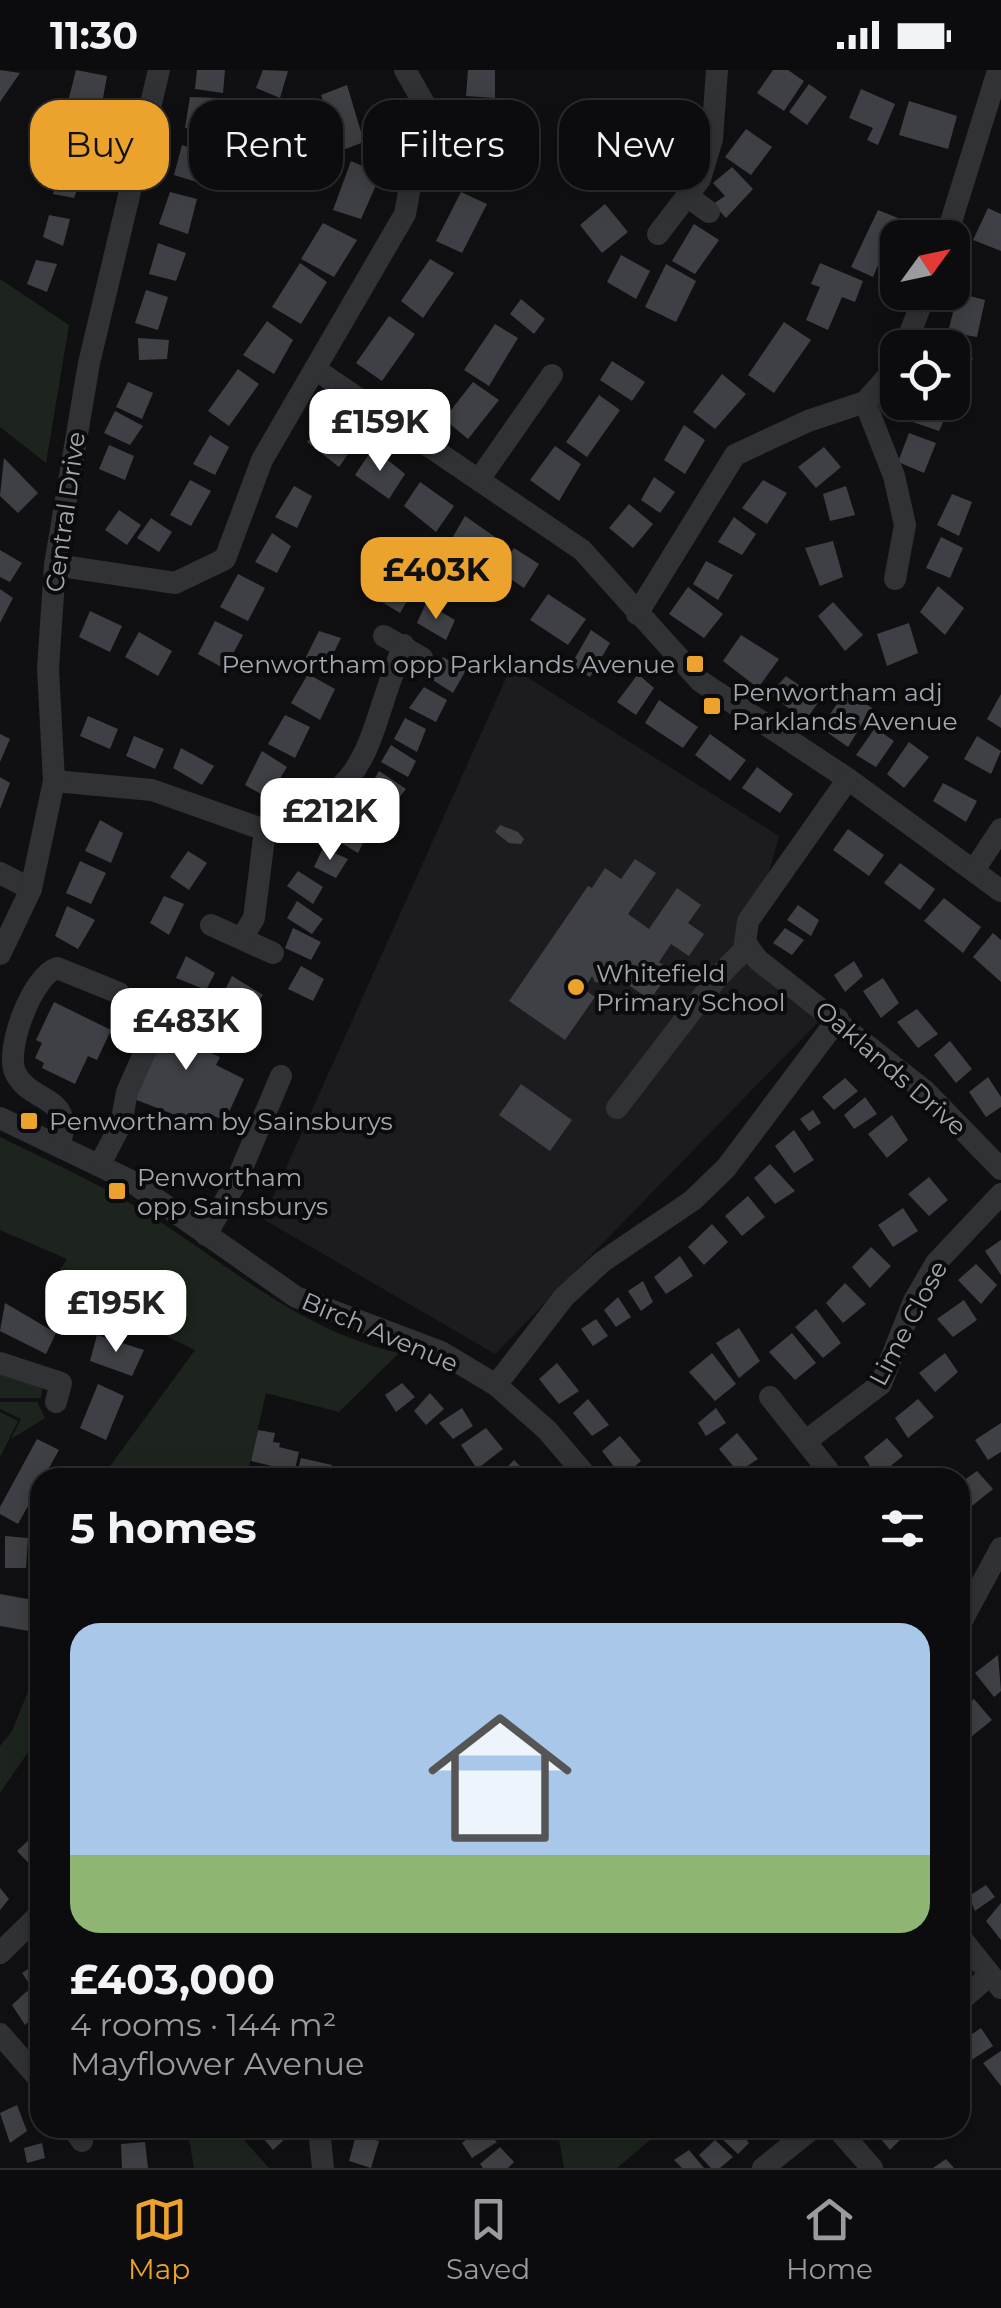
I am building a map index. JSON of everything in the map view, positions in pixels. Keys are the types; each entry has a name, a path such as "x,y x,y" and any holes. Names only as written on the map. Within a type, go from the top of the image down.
{"street":[{"name":"Central Drive","path":"0,954 31,889 54,781 48,669 55,565 89,362 159,70"},
{"path":"55,565 175,582 188,593 204,588 224,560 262,460 405,214 425,105 405,70"},
{"path":"658,234 700,179 712,139 717,70"},
{"path":"952,220 998,71"},
{"path":"687,196 709,212"},
{"path":"315,368 582,550 700,681 848,780 1001,891"},
{"path":"480,478 552,374"},
{"path":"637,614 735,455 808,421 865,402 880,385"},
{"path":"865,402 894,476 905,525 895,578"},
{"path":"54,781 152,790 265,830 306,815 341,790 375,736 403,646"},
{"path":"618,1108 718,978 748,946 748,921 848,780"},
{"path":"974,870 1001,829"},
{"path":"242,938 254,918 265,830"},
{"path":"0,872 31,889"},
{"path":"211,925 273,953"},
{"name":"Oaklands Drive","path":"748,946 758,960 925,1090 1001,1169"},
{"path":"59,1146 64,1132 62,1116 48,1098 20,1080 12,1059 29,1001 44,974 58,968 119,994"},
{"path":"100,1164 121,1124 127,1092 168,1000"},
{"path":"496,1385 564,1298 602,1262 648,1235 726,1168 838,1020"},
{"path":"206,1234 236,1182 281,1076"},
{"name":"Birch Avenue","path":"0,1118 129,1180 296,1297 441,1352 496,1385 548,1430 580,1468"},
{"name":"Lime Close","path":"806,1441 882,1384 914,1302 936,1262 1001,1194"},
{"path":"0,1363 65,1385"},
{"path":"770,1398 826,1468"},
{"path":"970,1610 996,1573 1001,1548"},
{"path":"0,1953 30,1924"},
{"path":"970,1950 995,1981 970,1995"},
{"path":"0,2034 30,2068"},
{"path":"320,2138 324,2168"},
{"path":"763,2168 801,2138"},
{"path":"846,2138 872,2168"}],"shaded area":[{"path":"0,279 69,325 46,463 0,427"},
{"name":"Whitefield Primary School","path":"511,667 779,836 746,955 822,1018 495,1354 263,1219"},
{"path":"0,1137 133,1205 299,1314 330,1330 399,1353 339,1412 266,1393 249,1468 109,1468 195,1350 52,1282 67,1259 0,1230"},
{"path":"0,1367 42,1389 41,1398 0,1398"},
{"path":"0,1402 37,1402 45,1418 11,1439 21,1419 0,1409"},
{"path":"0,1412 18,1421 0,1457"},
{"path":"30,1687 30,1750 0,1793 0,1746 12,1731"},
{"path":"189,2138 242,2138 269,2168 194,2168"},
{"path":"559,2138 652,2138 617,2168 564,2168"}],"building":[{"path":"0,70 20,73 0,102"},
{"path":"76,70 107,76 103,100 68,100"},
{"path":"197,70 225,70 223,93 195,89"},
{"path":"263,70 288,71 280,98 256,88"},
{"path":"468,70 495,70 495,98 466,96"},
{"path":"773,70 788,70 804,81 784,111 757,93"},
{"path":"809,84 827,97 807,125 789,112"},
{"path":"347,85 363,142 343,150 343,100 323,100 321,95"},
{"path":"861,89 895,104 878,145 867,140 873,128 849,118"},
{"path":"190,97 219,98 219,100 190,100"},
{"path":"909,101 957,116 948,149 899,135"},
{"path":"746,129 772,147 751,175 725,157"},
{"path":"182,145 189,148 189,180 174,175"},
{"path":"351,161 363,166 363,190 374,190 361,219 333,210"},
{"path":"732,167 753,189 726,218 713,204 725,196 713,183"},
{"path":"54,190 77,190 74,198 53,194"},
{"path":"170,192 197,199 188,234 159,224"},
{"path":"461,192 487,204 462,253 436,241"},
{"path":"605,204 628,232 602,253 580,225"},
{"path":"988,208 1001,214 1001,251 973,240"},
{"path":"878,210 898,218 880,220 880,260 873,277 851,267"},
{"path":"49,215 70,219 63,246 43,237"},
{"path":"323,223 357,240 334,277 301,259"},
{"path":"694,224 719,240 695,274 672,261"},
{"path":"158,243 186,253 176,281 149,274"},
{"path":"621,255 650,271 636,299 607,282"},
{"path":"430,259 454,273 423,318 401,301"},
{"path":"36,260 57,264 47,292 27,284"},
{"path":"300,263 327,282 301,324 272,307"},
{"path":"820,263 863,281 855,302 842,297 828,330 806,320 820,287 811,284"},
{"path":"666,264 696,281 676,322 645,307"},
{"path":"146,290 168,297 158,330 135,323"},
{"path":"970,296 985,300 977,337 970,336 970,330 949,330 954,310 970,310"},
{"path":"521,299 545,319 534,334 510,314"},
{"path":"389,316 415,334 382,381 356,363"},
{"path":"267,321 293,340 274,374 243,355"},
{"path":"784,322 811,340 774,393 748,375"},
{"path":"495,324 518,338 489,386 464,370"},
{"path":"138,338 169,340 167,359 139,360"},
{"path":"612,361 645,382 632,401 600,380"},
{"path":"238,369 259,384 229,426 208,411"},
{"path":"722,374 746,394 715,429 693,412"},
{"path":"128,382 153,393 142,419 116,407"},
{"path":"473,382 499,400 468,439 444,419"},
{"path":"599,395 620,410 587,457 566,442"},
{"path":"115,411 143,426 130,445 104,433"},
{"path":"327,418 357,441 339,467 307,442"},
{"path":"907,420 944,420 939,431"},
{"path":"684,425 705,440 685,474 664,460"},
{"path":"909,433 936,443 924,473 898,462"},
{"path":"210,435 229,447 215,475 193,464"},
{"path":"109,445 134,456 125,480 99,469"},
{"path":"555,446 581,464 559,501 530,480"},
{"path":"824,447 841,467 816,488 798,467"},
{"path":"373,448 405,474 389,499 355,475"},
{"path":"4,458 38,493 18,513 0,496"},
{"path":"654,477 675,492 660,513 641,500"},
{"path":"190,480 211,491 191,526 170,515"},
{"path":"763,480 787,493 767,524 742,508"},
{"path":"420,482 454,506 436,532 404,506"},
{"path":"294,486 312,496 297,528 275,517"},
{"path":"846,486 855,515 830,521 823,494"},
{"path":"952,494 972,502 959,536 937,525"},
{"path":"629,504 653,524 633,548 609,528"},
{"path":"119,510 141,525 127,545 105,530"},
{"path":"465,516 505,544 489,565 451,540"},
{"path":"734,517 756,534 742,555 718,542"},
{"path":"151,518 172,532 159,552 137,538"},
{"path":"272,533 291,546 277,573 255,562"},
{"path":"941,537 963,548 950,578 926,568"},
{"path":"833,541 843,577 820,586 805,548"},
{"path":"514,548 539,564 524,588 497,570"},
{"path":"0,550 22,563 10,582 0,577"},
{"path":"706,561 733,575 718,600 693,584"},
{"path":"238,574 265,588 248,621 220,607"},
{"path":"381,579 410,596 400,613 369,594"},
{"path":"938,586 964,608 945,635 920,612"},
{"path":"688,587 723,614 704,638 669,614"},
{"path":"0,589 13,598 0,623"},
{"path":"548,594 586,619 568,645 530,620"},
{"path":"833,602 863,635 845,651 818,616"},
{"path":"426,603 455,620 446,640 417,623"},
{"path":"90,611 122,626 110,652 79,637"},
{"path":"215,621 243,635 225,669 198,654"},
{"path":"909,623 918,653 887,666 877,634"},
{"path":"591,630 610,643 590,677 571,665"},
{"path":"319,631 341,638 326,669 305,659"},
{"path":"139,632 172,651 158,676 125,657"},
{"path":"741,635 779,659 758,688 723,661"},
{"path":"443,657 466,670 453,693 428,677"},
{"path":"308,674 335,689 320,720 291,703"},
{"path":"638,674 654,688 636,715 617,702"},
{"path":"786,676 820,700 805,721 770,694"},
{"path":"424,687 447,700 436,722 409,708"},
{"path":"846,690 872,708 848,747 821,728"},
{"path":"1001,694 1001,728 987,719"},
{"path":"659,700 698,727 683,748 645,723"},
{"path":"285,715 310,727 295,758 268,744"},
{"path":"88,716 118,729 110,749 80,736"},
{"path":"405,718 426,729 417,752 394,739"},
{"path":"875,728 894,741 876,767 856,755"},
{"path":"0,734 10,739 0,762"},
{"path":"710,734 746,760 730,781 695,755"},
{"path":"134,736 164,749 155,769 126,756"},
{"path":"977,736 1001,751 991,774 964,759"},
{"path":"909,742 929,757 904,788 887,774"},
{"path":"391,745 416,761 408,777 381,762"},
{"path":"181,748 214,766 202,785 173,768"},
{"path":"262,751 287,767 268,798 245,785"},
{"path":"757,767 793,794 780,813 742,788"},
{"path":"379,771 406,789 394,804 369,788"},
{"path":"0,777 10,783 0,809"},
{"path":"943,783 977,801 966,822 933,801"},
{"path":"362,793 391,810 380,827 353,813"},
{"path":"350,819 369,831 358,853 335,839"},
{"path":"100,820 123,833 111,863 85,851"},
{"path":"500,825 518,832 524,839 521,844 509,843 495,832"},
{"path":"848,829 884,855 869,876 833,850"},
{"path":"323,848 348,859 336,878 314,867"},
{"path":"188,851 207,863 189,890 170,877"},
{"path":"635,859 656,873 628,914 649,929 677,888 701,905 688,923 704,934 689,956 671,944 659,962 671,970 650,1000 616,976 611,984 595,982 592,976 584,989 595,997 565,1040 509,1001 588,886 592,888 605,868 621,879"},
{"path":"80,861 106,873 91,904 66,893"},
{"path":"900,863 935,889 920,910 884,883"},
{"path":"298,871 323,887 313,904 287,886"},
{"path":"164,896 184,904 169,935 150,923"},
{"path":"944,898 981,927 963,953 924,921"},
{"path":"297,901 323,919 312,934 287,918"},
{"path":"798,905 819,920 811,936 787,920"},
{"path":"67,906 95,920 78,949 55,936"},
{"path":"293,928 321,942 311,960 285,948"},
{"path":"785,928 804,940 792,955 773,943"},
{"path":"993,933 1001,940 1001,982 973,957"},
{"path":"186,956 215,973 206,990 176,978"},
{"path":"854,961 863,976 845,992 834,975"},
{"path":"301,966 324,979 313,1001 288,989"},
{"path":"232,976 263,995 250,1014 221,998"},
{"path":"883,978 899,1003 881,1018 863,991"},
{"path":"54,1002 111,1030 97,1060 88,1056 75,1084 42,1068 44,1063 35,1058 42,1043 36,1040"},
{"path":"171,1008 213,1028 207,1041 215,1045 211,1053 220,1057 216,1065 244,1079 225,1121 212,1115 206,1127 129,1097"},
{"path":"917,1009 938,1034 918,1048 897,1022"},
{"path":"950,1041 972,1069 956,1083 934,1055"},
{"path":"988,1077 1001,1097 1001,1107 986,1117 969,1092"},
{"path":"845,1078 858,1091 834,1110 822,1097"},
{"path":"521,1084 572,1120 550,1151 499,1115"},
{"path":"865,1097 877,1114 854,1129 844,1115"},
{"path":"813,1110 821,1123 809,1131 800,1119"},
{"path":"892,1115 908,1140 887,1158 868,1134"},
{"path":"794,1130 814,1160 794,1173 775,1146"},
{"path":"770,1164 795,1191 775,1204 754,1178"},
{"path":"929,1177 948,1200 929,1216 908,1194"},
{"path":"748,1196 765,1217 742,1236 725,1216"},
{"path":"903,1208 918,1231 893,1247 878,1225"},
{"path":"712,1224 728,1242 704,1265 688,1247"},
{"path":"1001,1240 1001,1275 985,1251"},
{"path":"871,1247 891,1266 870,1288 852,1267"},
{"path":"680,1256 693,1276 666,1294 654,1277"},
{"path":"976,1264 997,1285 981,1304 958,1280"},
{"path":"643,1281 653,1302 641,1311 628,1291"},
{"path":"845,1283 866,1304 843,1323 826,1303"},
{"path":"618,1297 631,1317 616,1327 604,1310"},
{"path":"964,1300 977,1320 953,1337 937,1319"},
{"path":"5,1303 56,1333 46,1354 0,1331"},
{"path":"816,1309 841,1343 823,1358 795,1327"},
{"path":"596,1319 608,1336 593,1346 581,1329"},
{"path":"739,1328 760,1361 739,1378 716,1343"},
{"path":"792,1333 816,1363 795,1380 769,1352"},
{"path":"97,1335 144,1350 132,1376 90,1361"},
{"path":"712,1353 736,1384 715,1401 689,1372"},
{"path":"945,1353 958,1372 935,1392 919,1373"},
{"path":"557,1363 579,1391 559,1404 539,1379"},
{"path":"402,1383 415,1397 396,1412 385,1395"},
{"path":"98,1384 124,1396 106,1440 80,1428"},
{"path":"430,1393 444,1409 426,1425 414,1411"},
{"path":"588,1399 609,1425 592,1436 573,1413"},
{"path":"918,1399 934,1417 908,1438 895,1418"},
{"path":"462,1408 473,1426 453,1439 439,1423"},
{"path":"716,1408 726,1423 706,1436 698,1423"},
{"path":"1001,1423 1001,1452 988,1460 975,1440"},
{"path":"486,1428 503,1449 476,1468 461,1445"},
{"path":"258,1430 275,1433 273,1442 280,1443 279,1447 299,1452 295,1468 276,1468 251,1461"},
{"path":"737,1433 758,1459 744,1468 735,1468 719,1449"},
{"path":"620,1436 641,1461 633,1468 615,1468 602,1451"},
{"path":"887,1438 903,1456 888,1468 871,1468 864,1457"},
{"path":"37,1439 59,1450 49,1468 30,1468 30,1502 18,1524 0,1514 0,1507"},
{"path":"301,1458 332,1465 331,1468 298,1468"},
{"path":"977,1471 993,1489 970,1508 970,1476"},
{"path":"5,1536 28,1538 26,1568 5,1568"},
{"path":"0,1594 30,1599 29,1631 0,1626"},
{"path":"998,1655 1001,1691 994,1697 975,1673"},
{"path":"974,1699 992,1720 971,1737 970,1736 970,1702"},
{"path":"30,1839 30,1865 17,1851"},
{"path":"986,1885 995,1897 975,1911 970,1895"},
{"path":"0,1888 9,1899 0,1910"},
{"path":"1001,1903 1001,1940 986,1921"},
{"path":"30,1968 30,1985 22,1973"},
{"path":"27,1991 30,2020 25,2025 12,2005"},
{"path":"981,2028 993,2046 970,2061 970,2035"},
{"path":"1001,2051 1001,2086 983,2063"},
{"path":"17,2105 27,2131 10,2143 0,2113"},
{"path":"263,2138 286,2138 273,2150"},
{"path":"355,2138 379,2141 371,2168 349,2161"},
{"path":"468,2138 492,2138 497,2142 472,2158 462,2143"},
{"path":"721,2138 745,2138 749,2143 738,2154"},
{"path":"880,2138 902,2138 890,2150"},
{"path":"715,2140 733,2157 720,2168 711,2168 699,2155"},
{"path":"145,2142 148,2168 122,2168 121,2144"},
{"path":"42,2143 45,2158 27,2163 24,2148"},
{"path":"500,2147 514,2162 508,2168 483,2168 480,2164"},
{"path":"689,2150 704,2168 682,2168 674,2160"},
{"path":"946,2159 954,2168 933,2168"}],"place":[{"name":"Penwortham opp Parklands Avenue","path":"695,664"},
{"name":"Penwortham adj Parklands Avenue","path":"712,706"},
{"name":"Whitefield Primary School","path":"576,987"},
{"name":"Penwortham by Sainsburys","path":"29,1121"},
{"name":"Penwortham opp Sainsburys","path":"117,1191"}]}
